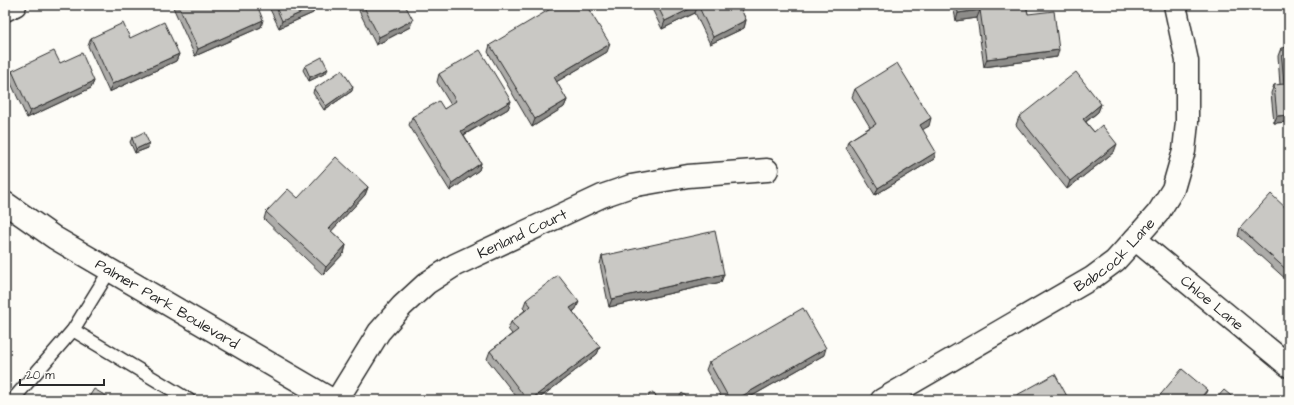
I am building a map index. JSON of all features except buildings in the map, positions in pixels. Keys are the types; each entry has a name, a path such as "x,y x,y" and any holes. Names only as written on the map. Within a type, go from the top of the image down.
{"street":[{"path":"5,10 15,5"},
{"name":"Babcock Lane","path":"882,400 1092,278 1116,260 1158,213 1173,188 1184,151 1187,122 1187,61 1176,5"},
{"name":"Kenland Court","path":"337,400 379,332 402,306 427,284 455,265 602,196 631,186 688,176 767,170"},
{"name":"Palmer Park Boulevard","path":"5,203 55,238 332,400"},
{"name":"Chloe Lane","path":"1136,238 1289,366"}],"lane":[{"path":"14,400 73,330 110,270"},
{"path":"73,330 189,400"}]}
